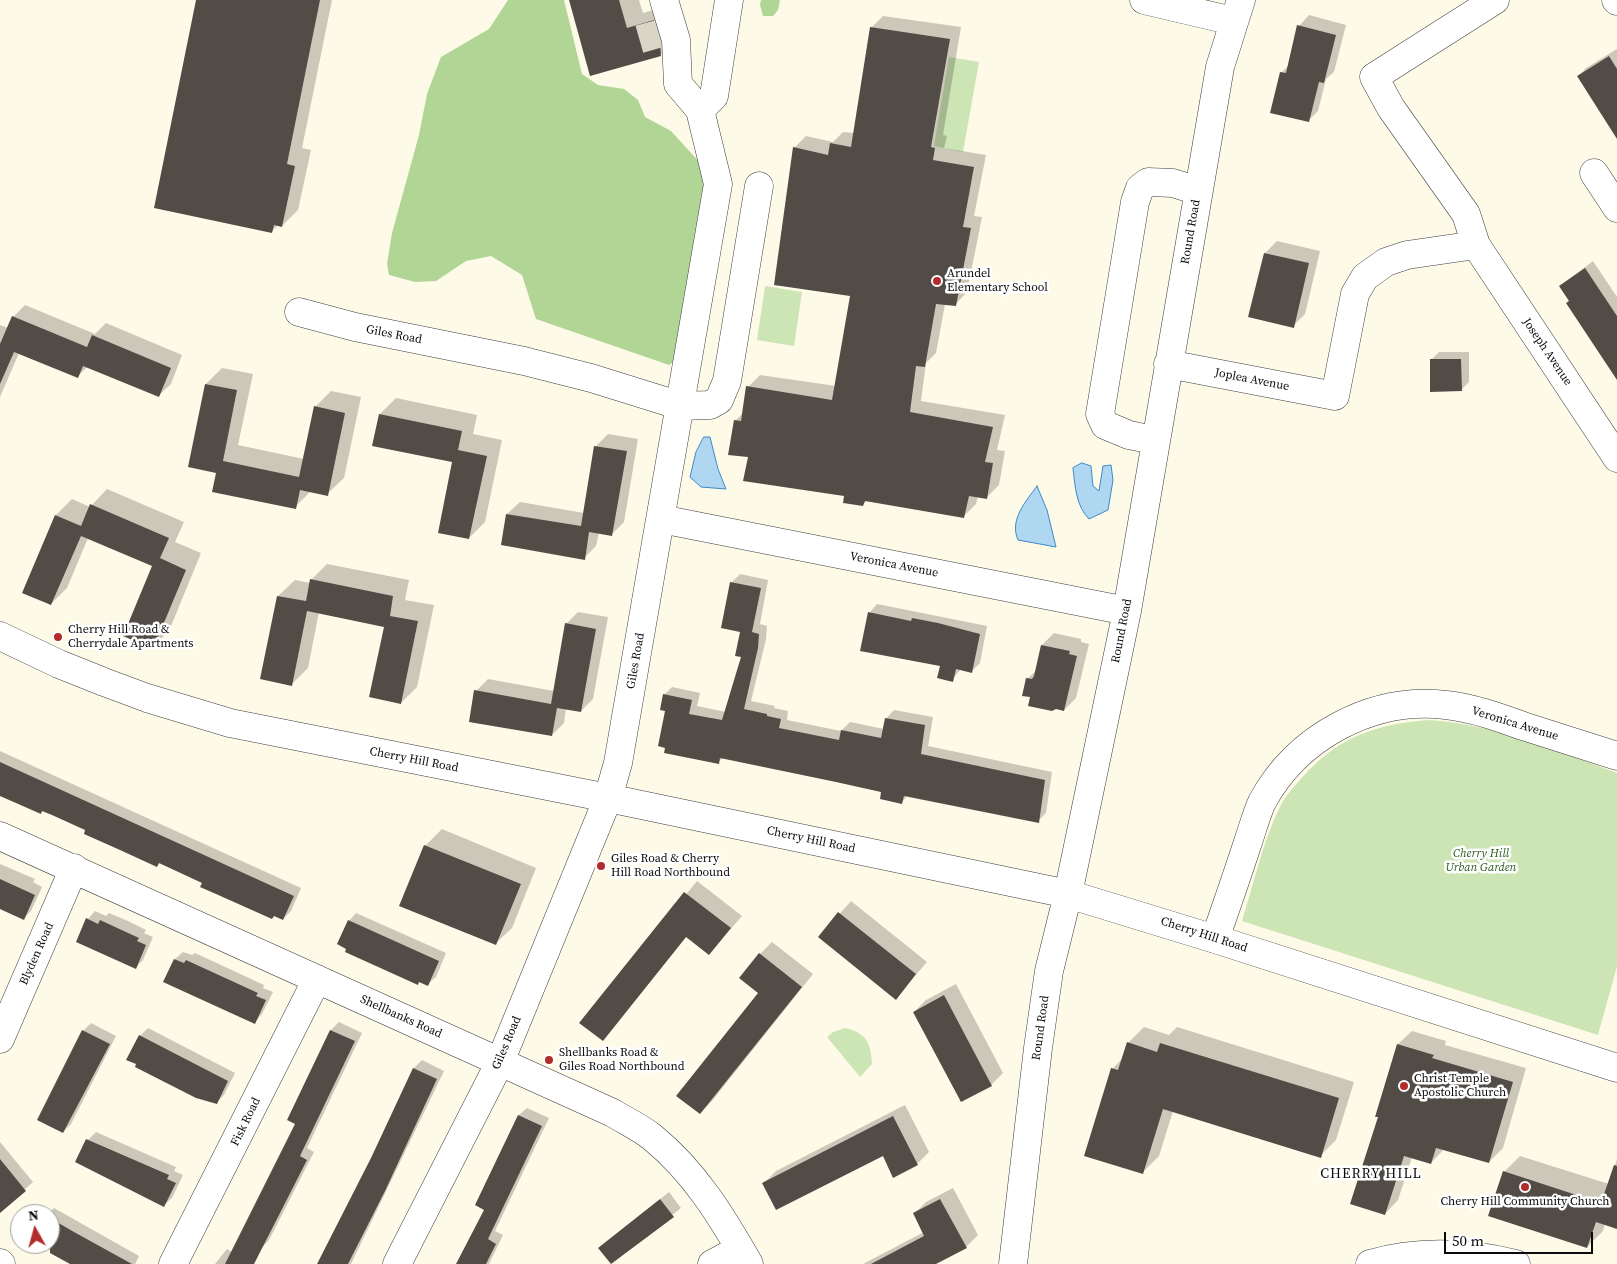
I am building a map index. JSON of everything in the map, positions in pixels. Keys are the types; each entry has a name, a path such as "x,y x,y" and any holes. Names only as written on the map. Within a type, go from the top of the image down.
{"street":[{"path":"700,110 714,96 729,0"},
{"path":"1144,0 1237,10"},
{"name":"Joseph Avenue","path":"1495,0 1374,77 1391,108 1466,214 1476,245 1617,458"},
{"path":"655,7 676,40 667,60 678,84 700,110 718,184 681,406 710,404 722,396 727,381 760,186"},
{"name":"Round Road","path":"1013,1264 1038,1048 1050,971 1127,611 1154,440 1220,67 1237,10"},
{"path":"1594,173 1617,208"},
{"path":"1154,440 1129,435 1105,425 1100,414 1136,202 1140,188 1148,182 1173,183 1198,191"},
{"name":"Joplea Avenue","path":"1168,364 1336,396 1355,294 1364,278 1386,262 1407,255 1476,245"},
{"name":"Giles Road","path":"299,312 354,327 524,361 591,378 681,406 618,763 608,798 500,1062 397,1264"},
{"name":"Veronica Avenue","path":"661,519 1127,611"},
{"name":"Cherry Hill Road","path":"0,636 59,664 104,682 147,698 213,718 292,736 608,798 1068,894 1215,939 1617,1068"},
{"name":"Veronica Avenue","path":"1215,939 1262,803 1277,778 1294,757 1317,738 1340,725 1391,708 1444,705 1476,710 1617,756"},
{"name":"Shellbanks Road","path":"0,836 613,1113 650,1136 695,1179 716,1208 744,1256"},
{"name":"Blyden Road","path":"0,1039 74,868"},
{"name":"Fisk Road","path":"173,1264 317,979"},
{"path":"1370,1264 1397,1256 1434,1253 1474,1256 1516,1264"},
{"path":"712,1264 744,1256"}],"green space":[{"path":"508,0 564,0 582,74 598,85 624,89 638,100 645,117 671,131 702,165 706,194 677,359 669,365 536,319 522,275 491,256 466,261 436,281 415,282 389,275 387,264 392,233 419,135 427,94 441,57 489,29"},
{"path":"761,0 780,0 778,10 773,16 763,16 760,5"},
{"path":"949,57 979,62 963,152 934,146"},
{"path":"765,286 802,292 794,346 757,340"},
{"name":"Cherry Hill Urban Garden","path":"1430,720 1478,727 1502,733 1548,747 1617,773 1617,966 1598,1035 1242,921 1276,815 1289,793 1314,765 1328,753 1358,735 1392,725"},
{"path":"845,1028 863,1036 869,1044 872,1064 860,1077 827,1037 833,1032"}],"water":[{"path":"704,437 710,437 718,469 726,489 701,487 690,477 696,452"},
{"path":"1082,463 1091,466 1093,486 1099,491 1103,466 1111,465 1113,480 1108,510 1089,519 1079,502 1073,468"},
{"path":"1037,486 1047,510 1056,547 1018,540 1016,533 1017,518"}],"building":[{"path":"196,0 320,0 287,164 295,166 282,227 274,225 272,233 154,208"},
{"path":"569,0 619,0 627,28 654,20 661,56 590,76"},
{"path":"1297,25 1336,35 1324,83 1319,82 1309,122 1270,113 1280,72 1286,73"},
{"path":"870,27 950,39 931,147 935,148 933,160 974,167 963,227 971,228 956,306 936,304 925,367 916,366 910,412 993,427 985,462 993,463 987,499 969,496 964,518 865,501 863,506 843,503 844,496 743,481 748,457 728,455 734,420 741,421 746,386 832,400 850,296 774,285 793,147 828,155 830,143 851,147"},
{"path":"1609,56 1617,69 1617,139 1577,76"},
{"path":"1264,253 1309,263 1294,328 1248,317"},
{"path":"1585,268 1617,316 1617,380 1566,303 1569,301 1559,286"},
{"path":"12,316 87,347 92,335 171,368 159,397 83,366 78,378 14,352 0,384 0,344"},
{"path":"1430,359 1461,359 1462,391 1430,392"},
{"path":"205,384 237,390 223,461 299,477 314,406 345,413 328,496 300,490 296,509 212,492 216,473 188,467"},
{"path":"379,414 462,431 458,450 487,456 469,539 438,533 452,462 372,446"},
{"path":"594,446 627,451 612,536 589,532 585,560 501,545 506,514 581,526"},
{"path":"90,504 169,538 160,558 186,570 153,649 123,636 152,566 81,536 51,605 22,593 55,515 81,526"},
{"path":"310,579 393,596 390,616 418,621 401,704 369,697 384,627 307,611 292,686 260,679 277,596 306,601"},
{"path":"730,582 761,588 752,632 759,634 758,648 744,709 781,719 779,728 839,740 841,730 881,738 885,718 925,725 921,754 1045,780 1039,823 904,796 902,804 880,799 881,792 836,782 720,758 719,764 664,753 665,748 658,746 665,711 660,710 663,694 692,700 689,714 722,720 741,657 735,656 740,632 721,628"},
{"path":"868,612 911,621 912,618 938,623 980,634 972,673 956,669 953,682 937,678 940,666 860,651"},
{"path":"565,623 596,629 581,712 557,708 552,736 469,722 474,690 551,704"},
{"path":"1041,645 1070,651 1069,654 1077,656 1064,711 1056,709 1052,711 1028,706 1030,697 1022,696 1026,678 1032,679 1034,676"},
{"path":"0,762 294,896 283,920 274,916 272,919 200,887 202,883 159,863 157,867 84,834 85,830 52,815 42,811 41,814 0,796"},
{"path":"424,845 521,884 496,945 399,906"},
{"path":"0,879 35,895 24,920 0,909"},
{"path":"684,892 731,928 709,955 686,937 603,1041 579,1023"},
{"path":"838,912 916,974 896,1000 818,937"},
{"path":"86,918 98,924 100,920 139,938 137,941 146,945 136,969 76,942"},
{"path":"348,920 439,961 428,986 419,982 418,985 345,952 346,949 337,944"},
{"path":"759,953 802,987 700,1114 676,1096 758,993 739,978"},
{"path":"174,959 184,963 186,960 258,993 256,996 266,1000 255,1024 163,982"},
{"path":"944,995 992,1086 961,1102 913,1012"},
{"path":"82,1030 110,1044 63,1133 37,1120"},
{"path":"330,1030 355,1041 300,1156 307,1160 254,1264 225,1264 295,1124 287,1120"},
{"path":"139,1035 228,1081 217,1104 196,1098 135,1067 136,1064 126,1060"},
{"path":"1127,1042 1157,1052 1160,1043 1339,1098 1321,1158 1163,1109 1143,1174 1084,1156 1111,1068 1118,1070"},
{"path":"1397,1044 1434,1055 1432,1058 1513,1082 1489,1163 1436,1148 1431,1164 1404,1156 1385,1215 1350,1204 1378,1117 1375,1117"},
{"path":"413,1068 437,1079 385,1191 348,1264 317,1264 371,1158"},
{"path":"518,1115 542,1126 488,1239 496,1244 486,1264 456,1264 484,1210 475,1205"},
{"path":"893,1116 918,1165 893,1178 883,1156 776,1210 762,1183"},
{"path":"86,1139 169,1175 167,1179 176,1183 164,1207 75,1162"},
{"path":"0,1159 26,1191 0,1213"},
{"name":"Cherry Hill Community Church","path":"1614,1165 1617,1166 1617,1229 1596,1222 1587,1248 1488,1216 1503,1171 1601,1203"},
{"path":"660,1199 674,1217 611,1264 598,1248"},
{"path":"940,1199 967,1248 936,1264 871,1264 924,1236 913,1213"},
{"path":"60,1224 132,1264 70,1264 52,1254 60,1254"}],"tunnel":[{"path":"649,22 659,57"}],"place":[{"name":"Arundel Elementary School","path":"937,281"},
{"name":"Cherry Hill Road & Cherrydale Apartments","path":"58,637"},
{"name":"Giles Road & Cherry Hill Road Northbound","path":"601,866"},
{"name":"Shellbanks Road & Giles Road Northbound","path":"549,1060"},
{"name":"Christ Temple Apostolic Church","path":"1404,1086"},
{"name":"Cherry Hill Community Church","path":"1525,1187"}],"district":[{"name":"CHERRY HILL","path":"1371,1174"}]}
